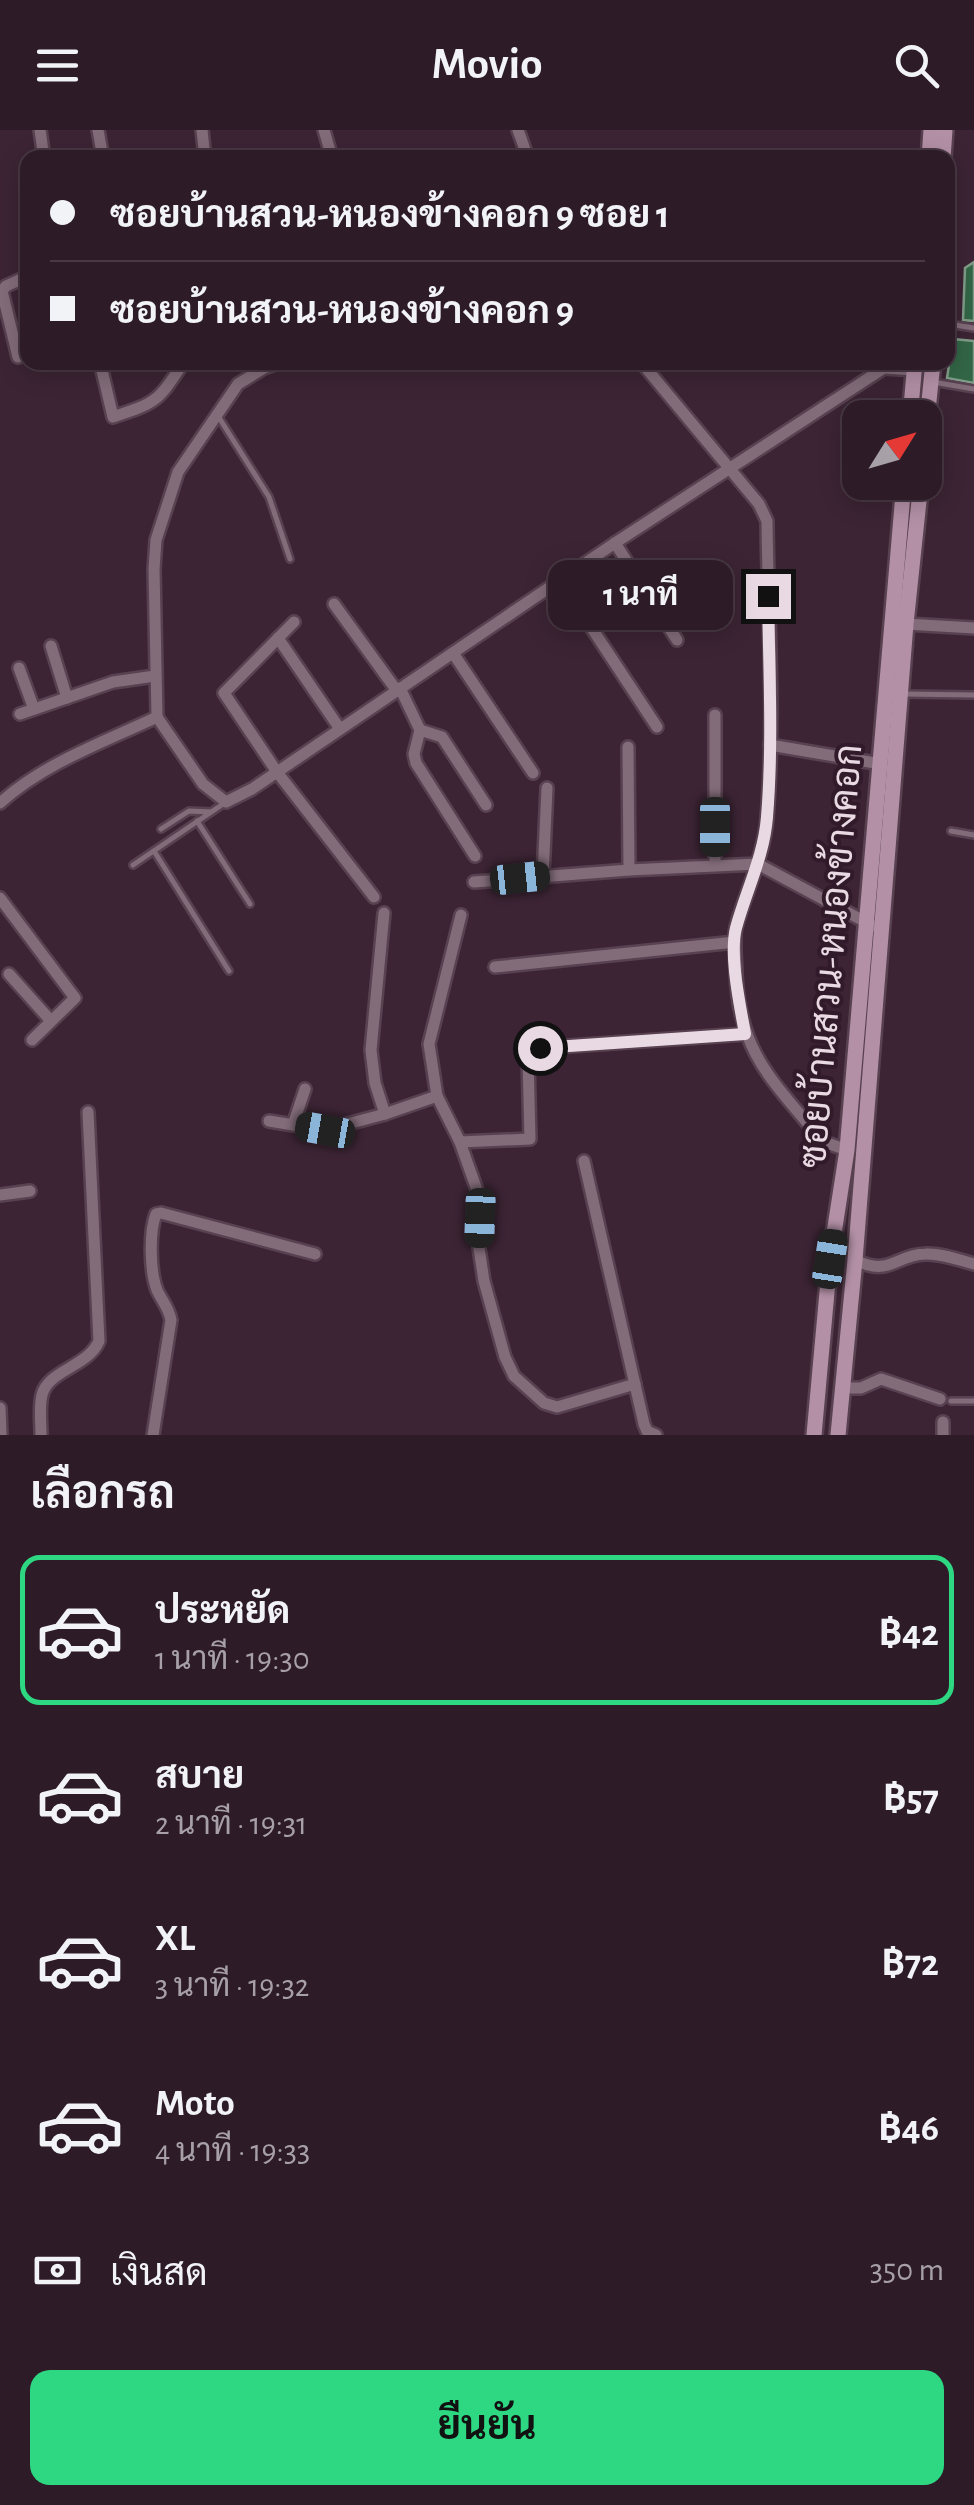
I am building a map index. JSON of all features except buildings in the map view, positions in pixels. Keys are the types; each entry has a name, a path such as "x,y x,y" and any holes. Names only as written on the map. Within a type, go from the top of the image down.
{"main road":[{"path":"911,400 914,370"},
{"path":"929,400 932,370"},
{"name":"ซอยบ้านสวน-หนองข้างคอก","path":"838,1435 855,1260 881,764 903,500"},
{"name":"ซอยบ้านสวน-หนองข้างคอก","path":"814,1435 830,1259 847,1150 902,694 918,500"},
{"path":"819,1367 843,1380"}],"street":[{"path":"18,356 2,290 20,280"},
{"path":"102,370 112,417 154,402 179,370"},
{"path":"261,370 238,384 178,472 156,540 157,717 204,784 226,802 252,789 615,543 881,370"},
{"path":"648,370 759,504 767,520 767,822 758,864 735,932 736,983 745,1034 758,1062 820,1138 847,1150"},
{"path":"615,543 677,640"},
{"path":"560,580 657,727"},
{"path":"334,604 398,690 420,730 442,738 486,805"},
{"path":"294,622 224,693 277,772 374,897"},
{"path":"906,624 974,628"},
{"path":"278,638 340,729"},
{"path":"51,646 67,698"},
{"path":"453,652 534,774"},
{"path":"19,668 34,710"},
{"path":"20,714 113,682 155,676"},
{"path":"715,714 715,864"},
{"path":"0,803 21,784 52,766 157,717"},
{"path":"420,730 414,754 416,764 475,856"},
{"path":"770,745 881,764"},
{"path":"628,747 629,870"},
{"path":"542,876 547,788"},
{"path":"474,882 758,864 875,926"},
{"path":"0,898 5,916 74,998 32,1040"},
{"path":"384,913 371,1050 375,1083 385,1114"},
{"path":"461,915 429,1044 436,1096 460,1142 477,1190 484,1280 505,1357 514,1376 544,1403 558,1407 635,1384"},
{"path":"495,968 735,942"},
{"path":"9,974 51,1021"},
{"path":"460,1142 530,1139 528,1058 532,1051 745,1034"},
{"path":"292,1125 304,1089"},
{"path":"269,1121 325,1130 436,1096"},
{"path":"42,1435 40,1404 44,1388 92,1353 99,1342 88,1112"},
{"path":"584,1161 645,1428 656,1435"},
{"path":"0,1195 30,1190"},
{"path":"153,1435 171,1320 154,1278 151,1234 156,1214 315,1254"},
{"path":"855,1260 868,1266 890,1266 925,1254 974,1264"},
{"path":"843,1380 861,1388 881,1379 945,1400"},
{"path":"0,1408 0,1435"}],"lane":[{"path":"931,381 974,390"},
{"path":"216,414 269,497 290,559"},
{"path":"902,694 974,695"},
{"path":"133,865 226,802"},
{"path":"161,828 189,811 211,812"},
{"path":"198,821 250,904"},
{"path":"951,831 974,835"},
{"path":"154,851 230,971"},
{"path":"945,1400 974,1401"}],"route":[{"path":"540,1048 745,1034 736,983 735,932 758,864 767,822 768,596"}]}
